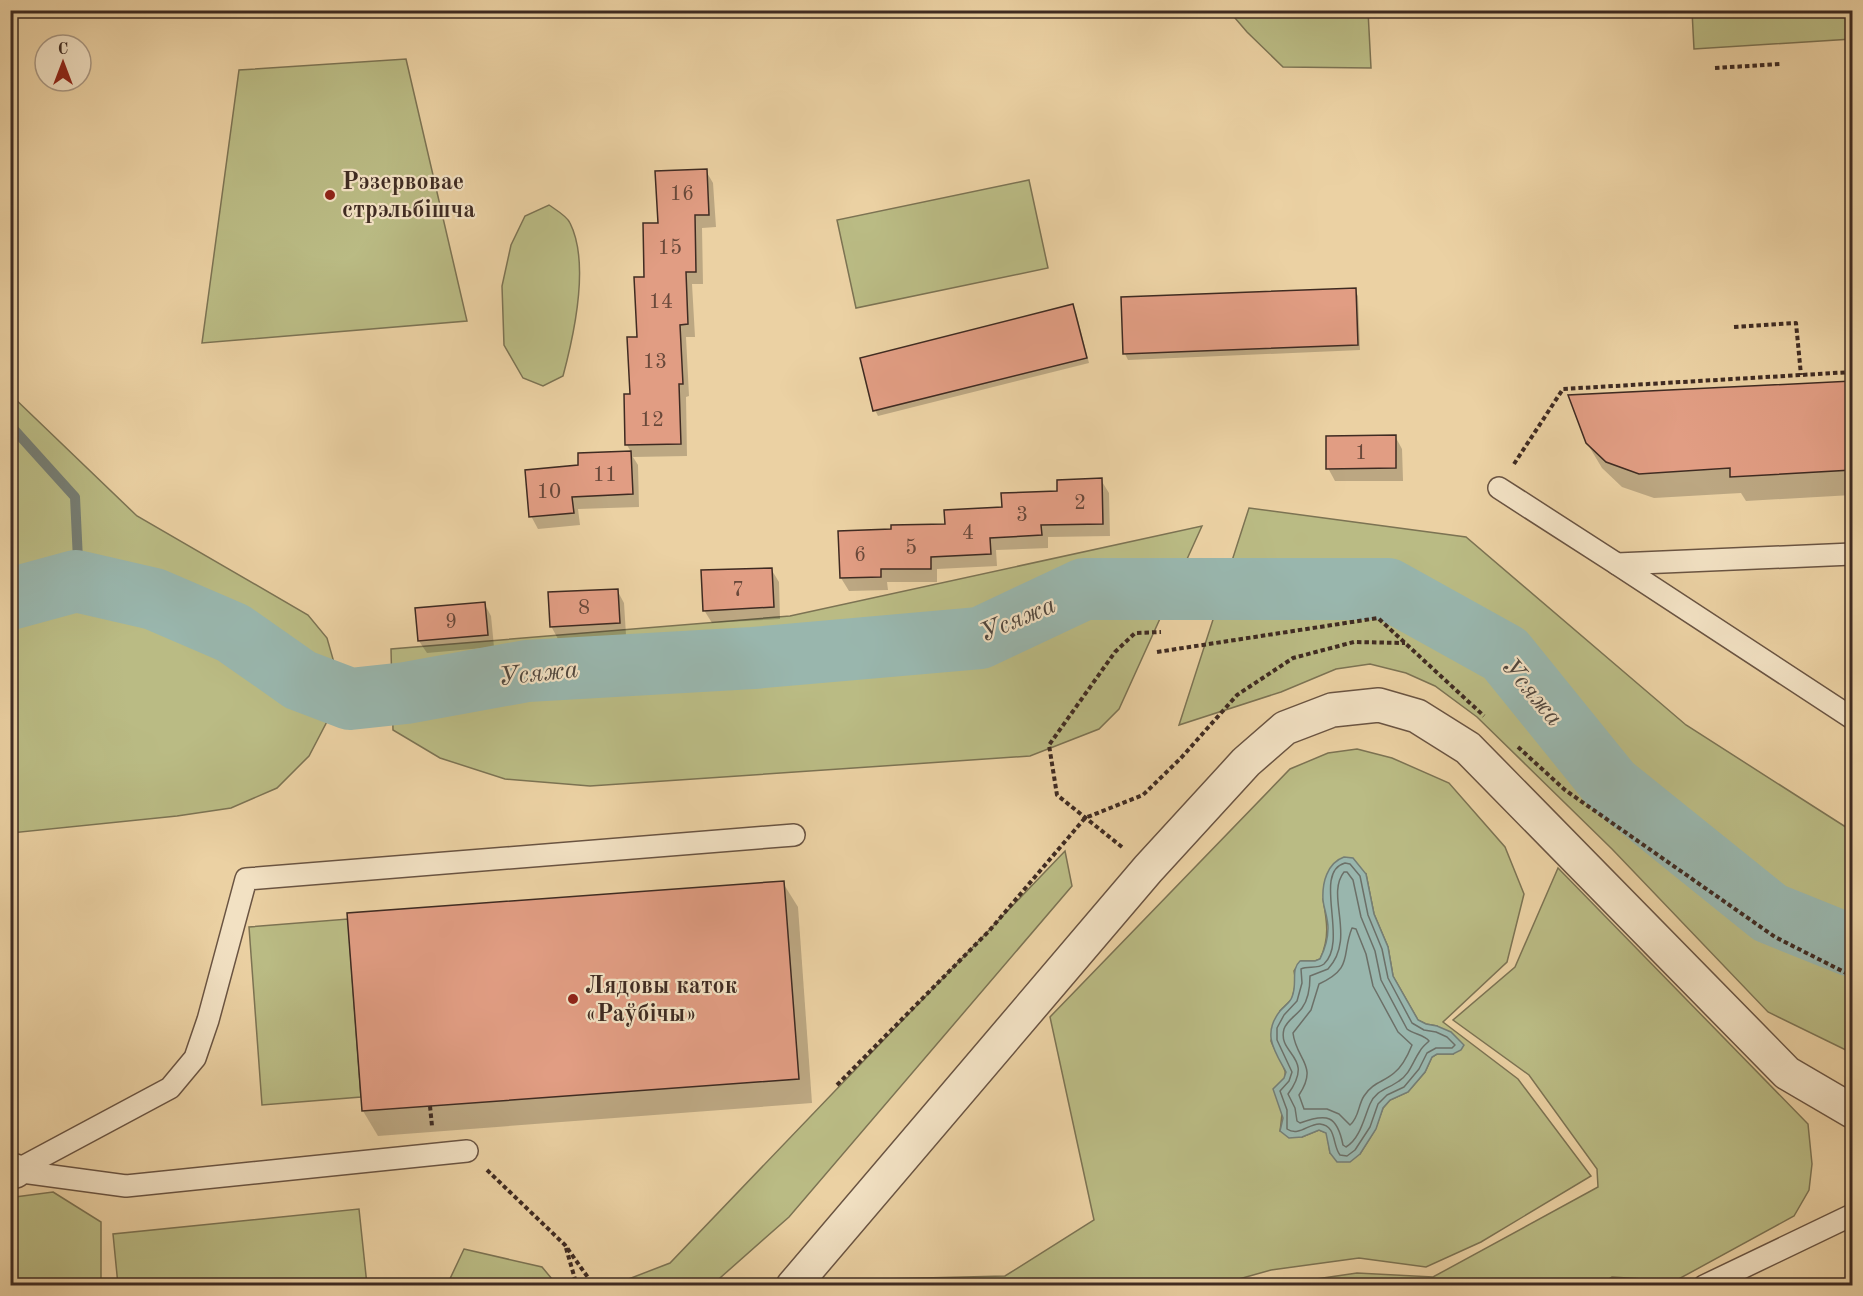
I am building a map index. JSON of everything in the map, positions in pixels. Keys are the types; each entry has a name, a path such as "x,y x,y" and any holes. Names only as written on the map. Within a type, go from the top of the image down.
{"street":[{"path":"792,1286 1148,869 1246,762 1285,728 1332,710 1379,705 1417,716 1468,748 1787,1073 1852,1111"}],"lane":[{"path":"1499,488 1852,718"},
{"path":"1617,564 1852,555"},
{"path":"13,1172 170,1088 195,1058 208,1020 246,879 794,835"},
{"path":"13,1172 126,1186 467,1151"},
{"path":"1704,1286 1852,1215"}],"path":[{"path":"1715,68 1781,64"},
{"path":"1734,327 1796,323 1801,375"},
{"path":"1499,488 1563,389 1852,372"},
{"path":"1148,869 1057,795 1049,745 1115,652 1135,633 1161,632"},
{"path":"837,1085 988,931 1085,818 1143,795 1237,695 1293,658 1354,642 1405,643"},
{"path":"467,1151 565,1245 594,1286"},
{"path":"565,1245 577,1286"}],"green space":[{"path":"1229,11 1368,11 1371,68 1283,67"},
{"path":"1692,11 1852,11 1852,39 1694,49"},
{"name":"Рэзервовае стрэльбішча","path":"406,59 467,321 202,343 239,70"},
{"path":"1029,180 1048,268 856,308 837,220"},
{"path":"549,205 569,220 576,239 579,278 572,340 563,376 543,386 523,378 504,345 502,286 511,245 525,216"},
{"path":"10,394 137,516 308,615 327,638 337,673 333,710 309,756 277,788 231,808 177,816 11,833"},
{"path":"1249,508 1466,537 1686,725 1852,831 1852,1053 1768,1012 1612,849 1477,717 1435,686 1406,673 1370,664 1336,669 1281,692 1179,725"},
{"path":"1202,526 1119,709 1099,729 1030,756 590,786 505,779 440,758 393,730 391,649 790,616"},
{"path":"1357,749 1392,758 1449,783 1505,847 1524,894 1507,962 1443,1022 1518,1079 1591,1176 1481,1242 1426,1267 1359,1258 1271,1270 1214,1286 836,1286 841,1280 1005,1276 1094,1220 1050,1017 1290,769 1328,753","holes":["1366,874 1374,914 1388,947 1393,976 1418,1020 1437,1026 1453,1054 1437,1054 1432,1057 1425,1072 1408,1092 1390,1100 1383,1108 1375,1130 1360,1154 1330,1153 1327,1133 1319,1130 1302,1137 1280,1131 1285,1071 1271,1041 1280,1011 1292,999 1296,982 1294,971 1301,961 1320,959 1323,951 1327,929 1323,899"]},
{"path":"1065,851 1072,886 789,1217 712,1285 613,1285 670,1263"},
{"path":"1558,868 1808,1124 1812,1164 1809,1190 1794,1216 1675,1281 1612,1277 1598,1286 1275,1285 1357,1273 1433,1277 1598,1187 1597,1169 1529,1075 1453,1020 1515,967"},
{"path":"348,919 361,1097 262,1105 249,927"},
{"path":"53,1192 101,1222 101,1285 11,1285 11,1201 15,1197"},
{"path":"359,1209 367,1285 118,1285 113,1234"},
{"path":"464,1249 542,1267 557,1285 449,1285"}],"water":[{"path":"1344,857 1353,858 1366,874 1374,914 1388,947 1393,976 1418,1020 1451,1032 1464,1045 1461,1050 1453,1054 1437,1054 1432,1057 1425,1072 1408,1092 1390,1100 1383,1108 1376,1129 1360,1154 1350,1162 1337,1162 1330,1153 1326,1133 1319,1130 1302,1137 1289,1138 1280,1131 1283,1118 1273,1089 1284,1078 1286,1072 1274,1049 1271,1035 1275,1019 1292,997 1295,968 1300,961 1320,959 1327,940 1328,928 1323,887 1333,864"}],"building":[{"path":"707,169 709,215 695,215 696,272 686,272 688,324 680,325 683,384 679,384 681,444 625,445 624,394 630,394 627,337 637,337 634,277 644,277 643,223 658,223 655,171"},
{"path":"1356,288 1358,345 1123,354 1121,297"},
{"path":"1073,304 1087,358 873,411 860,358"},
{"path":"1852,381 1852,470 1730,477 1730,468 1639,474 1606,462 1586,443 1568,395"},
{"path":"1396,435 1396,468 1326,469 1326,436"},
{"path":"631,451 633,494 572,497 574,513 529,517 525,470 578,465 578,453"},
{"path":"1102,478 1103,524 1041,525 1042,535 990,538 991,554 931,557 931,569 881,569 881,577 840,578 838,531 891,529 891,525 945,524 944,510 1002,507 1001,493 1057,491 1057,480"},
{"path":"772,568 774,607 703,611 701,570"},
{"path":"618,589 620,623 550,627 548,592"},
{"path":"485,602 488,635 418,641 415,608"},
{"name":"Лядовы каток «Раўбічы»","path":"784,881 799,1079 362,1111 347,913"}],"waterway":[{"path":"10,425 75,497 78,560 76,581"},
{"name":"Усяжа","path":"10,599 76,581 154,599 233,633 300,680 350,699 406,693 527,671 753,658 980,638 1084,589 1388,589 1505,654 1611,785 1770,913 1852,946"}],"place":[{"name":"Рэзервовае стрэльбішча","path":"330,195"},
{"name":"Лядовы каток «Раўбічы»","path":"573,999"}]}
